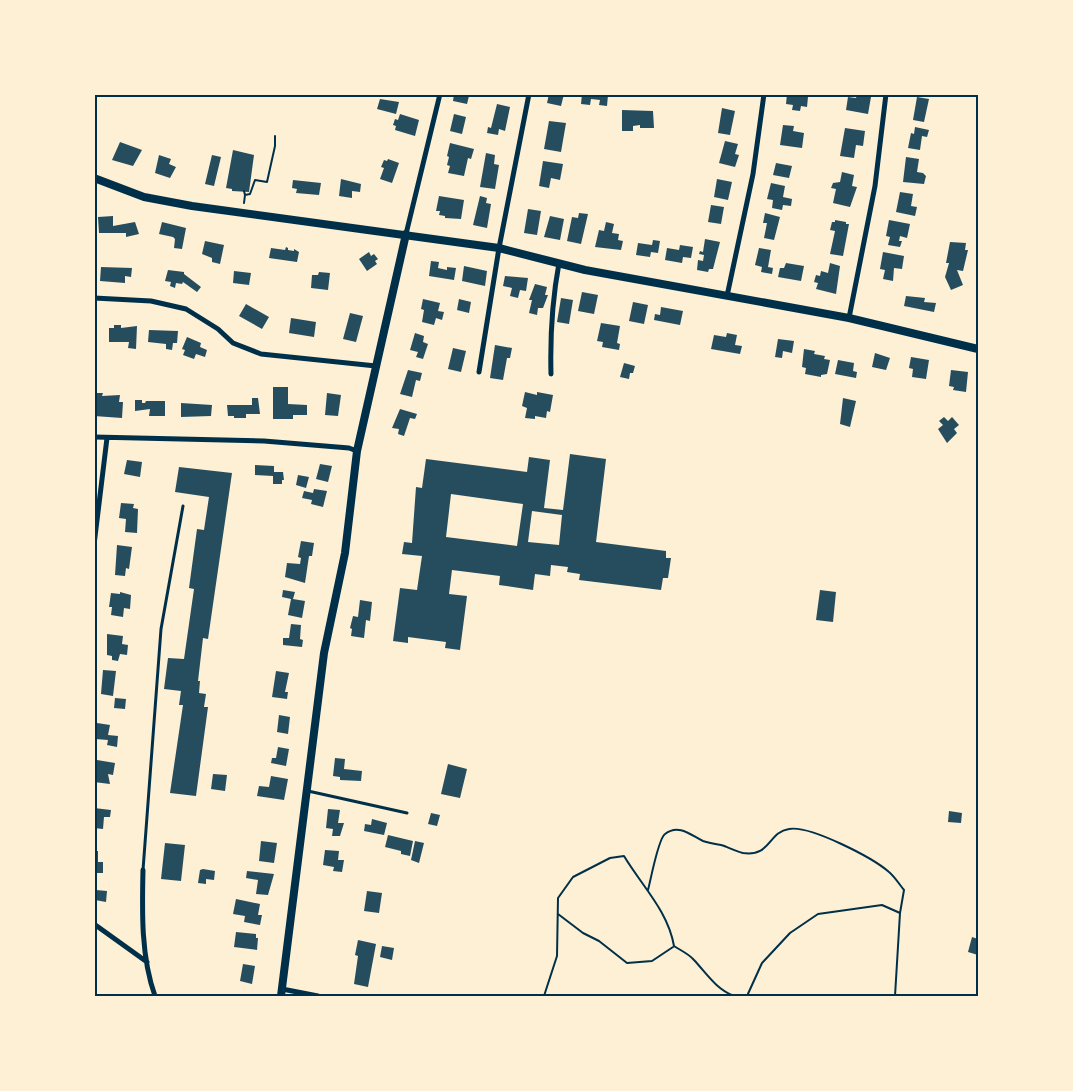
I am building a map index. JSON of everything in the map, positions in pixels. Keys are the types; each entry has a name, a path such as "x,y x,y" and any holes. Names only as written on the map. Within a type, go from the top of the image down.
{"main road":[{"path":"94,178 144,196 192,206 499,248 559,263 849,318 978,349"},
{"path":"281,993 324,653 345,553 357,451 406,234"}],"street":[{"path":"406,234 440,94"},
{"path":"479,372 499,248 529,94"},
{"path":"727,296 753,174 764,94"},
{"path":"849,318 875,186 886,94"},
{"path":"551,374 550,328 559,263"},
{"path":"94,298 151,301 186,309 218,329 233,343 261,354 376,366"},
{"path":"94,437 264,441 349,448 357,451"},
{"path":"94,545 107,438"},
{"path":"143,870 143,922 147,962 154,996"},
{"path":"94,924 147,962"},
{"path":"281,993 318,996"}],"lane":[{"path":"143,870 161,629 183,506"},
{"path":"306,791 407,813"}],"path":[{"path":"242,212 244,193 250,194 255,180 267,182 275,136"},
{"path":"648,890 660,841 665,833 673,830 690,832 703,841 754,854 766,849 777,835 788,828 802,829 857,851 889,872 904,890 900,913 895,996"},
{"path":"544,996 557,956 558,898 573,877 610,858 624,856 663,914 674,946 693,958 708,978 726,993 734,996"},
{"path":"747,996 762,963 790,933 818,914 882,905 900,913"},
{"path":"558,914 627,963 652,961 674,946"}],"building":[{"path":"454,94 469,96 467,104 453,101"},
{"path":"549,94 564,94 561,106 547,103"},
{"path":"582,94 608,95 607,106 599,105 600,100 591,99 590,105 581,104"},
{"path":"787,94 801,94 801,96 808,97 807,107 801,106 800,111 792,110 793,105 786,104"},
{"path":"857,95 871,97 868,114 846,110 848,97 856,98"},
{"path":"917,97 929,99 924,122 913,120"},
{"path":"380,99 399,102 396,114 377,109"},
{"path":"497,104 510,107 505,131 499,129 498,135 487,133 488,127 491,128"},
{"path":"722,108 735,111 730,135 718,133"},
{"path":"622,110 653,111 654,128 640,128 640,125 633,126 633,131 622,131"},
{"path":"400,114 419,120 415,136 395,130 396,126 393,125"},
{"path":"454,114 466,117 462,134 450,131"},
{"path":"549,121 566,123 561,152 544,149"},
{"path":"783,125 794,126 793,131 804,133 802,148 780,145"},
{"path":"915,127 929,130 927,137 922,136 920,150 908,148 911,133 914,134"},
{"path":"845,128 865,131 863,146 856,145 854,158 840,156"},
{"path":"725,141 738,144 735,154 739,155 735,167 719,163"},
{"path":"120,142 142,150 133,166 112,160"},
{"path":"450,143 474,149 471,159 468,158 464,176 448,173 450,166 447,165 449,157 447,156"},
{"path":"233,150 254,155 249,192 232,191 226,188"},
{"path":"486,153 495,155 494,164 499,165 495,189 480,187"},
{"path":"159,155 171,159 169,164 176,167 170,178 155,173"},
{"path":"212,155 221,157 214,186 205,184"},
{"path":"906,157 919,159 917,172 926,176 924,184 903,182"},
{"path":"384,160 399,163 392,183 380,179 384,168 381,167"},
{"path":"543,161 563,164 560,180 551,178 549,188 539,186"},
{"path":"776,163 792,166 789,178 773,175"},
{"path":"842,172 854,175 852,186 857,187 850,207 833,203 836,189 831,188 833,183 840,182"},
{"path":"341,179 361,184 360,192 352,191 352,198 339,196"},
{"path":"717,179 732,182 728,200 714,197"},
{"path":"293,180 321,183 319,195 296,193 297,189 292,188"},
{"path":"771,183 785,186 783,197 792,199 791,206 783,205 782,210 772,208 773,200 767,199"},
{"path":"900,192 913,194 911,206 917,207 915,216 896,212"},
{"path":"439,196 464,200 461,219 445,218 439,215 440,211 436,211"},
{"path":"480,196 487,198 486,203 491,204 487,228 473,225"},
{"path":"711,205 724,207 721,224 708,222"},
{"path":"528,209 541,211 537,235 524,233"},
{"path":"579,213 588,214 581,244 567,241 572,217 578,218"},
{"path":"765,213 780,217 774,240 764,238 767,223 763,223"},
{"path":"113,216 113,226 135,222 139,234 126,237 126,233 99,233 98,217"},
{"path":"550,216 564,219 560,240 544,237"},
{"path":"835,220 849,224 843,256 830,254 835,231 830,230"},
{"path":"889,220 910,224 907,238 900,236 899,241 902,241 900,247 888,245 890,237 886,236"},
{"path":"162,222 186,228 182,249 174,248 175,239 173,237 159,234"},
{"path":"606,222 614,224 612,233 619,234 618,240 623,241 621,250 595,247 599,230 604,231"},
{"path":"705,239 720,242 713,269 709,269 708,272 697,270 698,260 703,261 704,255 699,254 700,251 703,252"},
{"path":"653,240 660,241 658,253 651,252 650,257 636,255 638,243 652,245"},
{"path":"205,241 224,245 220,264 212,262 212,258 202,254"},
{"path":"950,242 966,243 965,250 968,250 963,271 957,270 963,285 951,290 945,277 949,263 946,263"},
{"path":"680,245 693,247 691,258 683,257 682,263 665,260 667,248 679,250"},
{"path":"286,247 288,250 294,251 294,249 299,252 297,262 269,258 271,248 285,250"},
{"path":"759,248 771,250 768,267 773,268 772,274 761,272 762,267 755,265"},
{"path":"369,252 371,256 374,254 378,259 375,261 377,264 367,271 359,259"},
{"path":"883,252 904,256 902,269 894,268 893,281 883,279 885,270 880,269"},
{"path":"431,261 439,262 438,268 447,270 447,267 456,268 454,280 429,276"},
{"path":"786,263 804,266 801,281 778,277 780,268 784,268"},
{"path":"830,263 840,266 836,294 816,289 818,283 814,282 816,275 820,276 821,271 828,273"},
{"path":"464,266 487,271 485,286 462,281"},
{"path":"101,267 132,268 131,277 125,276 125,283 100,281"},
{"path":"168,270 184,272 201,287 197,292 183,282 182,284 176,283 175,288 170,286 171,282 165,281"},
{"path":"234,271 251,273 249,285 233,283"},
{"path":"319,272 330,273 328,290 311,288 312,275 318,275"},
{"path":"505,276 528,278 526,291 520,290 518,298 510,296 512,288 503,286"},
{"path":"535,284 547,287 545,295 548,295 543,308 538,308 537,315 529,313 532,300 529,300"},
{"path":"582,292 598,295 594,314 578,311"},
{"path":"906,296 925,298 924,302 936,303 934,312 904,306"},
{"path":"561,298 573,300 569,324 557,322"},
{"path":"423,299 440,303 438,311 444,312 442,320 436,318 434,325 422,322"},
{"path":"459,299 471,302 469,313 457,310"},
{"path":"633,302 648,305 644,324 629,321"},
{"path":"246,304 269,317 262,329 239,316"},
{"path":"661,307 683,311 680,325 654,320 655,314 660,315"},
{"path":"350,313 363,316 356,342 343,339"},
{"path":"291,318 316,322 314,337 289,333"},
{"path":"601,323 620,326 617,343 620,344 619,350 602,347 603,342 597,341"},
{"path":"114,325 121,325 121,328 137,326 136,349 128,348 129,342 109,342 109,328 114,328"},
{"path":"149,330 178,331 177,343 173,343 172,350 166,349 166,344 148,342"},
{"path":"415,333 424,336 423,342 428,344 423,359 416,357 418,352 410,350"},
{"path":"727,333 737,335 735,345 742,346 740,354 711,349 714,335 726,337"},
{"path":"187,337 201,343 200,347 207,350 205,357 196,354 194,359 183,355 185,350 182,349"},
{"path":"778,339 794,341 792,353 783,351 782,358 775,357"},
{"path":"495,345 512,348 510,358 507,358 503,380 490,378"},
{"path":"453,348 466,351 461,372 448,369"},
{"path":"804,349 815,351 814,354 825,356 824,359 830,360 827,374 821,377 805,374 806,368 802,367"},
{"path":"875,353 890,358 886,370 872,367"},
{"path":"911,357 929,360 926,379 912,377 913,369 909,368"},
{"path":"838,360 854,363 853,371 857,372 856,378 835,374"},
{"path":"624,363 635,366 629,379 620,377"},
{"path":"408,370 422,373 420,381 416,380 412,397 400,394"},
{"path":"951,370 968,372 966,392 953,390 954,387 949,386"},
{"path":"273,387 288,387 288,404 307,405 307,415 293,415 293,419 273,419"},
{"path":"525,392 553,395 550,412 547,411 546,418 535,416 535,419 525,418 527,408 522,406"},
{"path":"97,393 103,393 102,396 120,395 119,402 123,402 122,418 94,416"},
{"path":"327,393 341,395 338,416 325,415"},
{"path":"252,398 258,398 260,414 246,414 246,418 228,416 227,405 252,405"},
{"path":"843,398 856,401 850,427 840,424"},
{"path":"135,400 142,400 142,403 165,401 165,416 149,416 150,409 135,411"},
{"path":"181,403 212,405 211,416 181,417"},
{"path":"400,409 417,414 415,419 410,418 404,436 398,434 399,429 392,428"},
{"path":"944,417 948,421 952,417 959,425 954,429 957,433 947,443 938,429 943,425 939,421"},
{"path":"570,454 606,459 596,542 666,551 666,558 671,558 668,578 663,578 661,590 579,580 580,574 567,572 568,567 551,565 550,576 535,574 533,590 499,585 500,576 452,570 449,594 467,596 460,650 445,648 446,642 408,637 408,643 393,641 400,588 417,590 422,556 402,554 404,542 412,543 416,487 422,488 426,459 527,472 529,457 550,460 544,508 563,510","holes":["451,494 523,504 517,546 446,537","532,511 562,515 559,545 528,542"]},
{"path":"127,460 142,462 140,477 124,474"},
{"path":"320,464 332,466 328,482 316,479"},
{"path":"255,465 274,466 274,472 283,472 282,484 273,484 273,476 255,475"},
{"path":"179,467 232,473 208,639 203,638 198,681 200,681 199,693 206,694 204,707 208,707 196,796 170,793 183,705 179,705 181,691 164,689 168,658 184,659 194,589 189,588 197,529 204,530 209,497 175,492"},
{"path":"298,475 309,477 306,488 296,485"},
{"path":"314,489 327,491 323,507 311,504 312,500 302,498 304,491 313,493"},
{"path":"121,503 134,504 133,508 138,509 137,533 125,532 126,519 119,518"},
{"path":"301,541 314,543 312,556 309,556 305,583 285,577 287,563 300,564 301,558 298,557"},
{"path":"117,545 132,547 129,569 126,568 125,576 115,575"},
{"path":"283,590 295,592 293,599 305,601 302,618 288,615 291,599 282,597"},
{"path":"820,590 836,592 833,622 816,620"},
{"path":"120,592 131,595 130,609 124,608 123,617 111,615 112,607 109,607 111,593 120,594"},
{"path":"360,600 372,602 370,621 366,620 364,638 351,636 352,629 350,628 353,616 358,617"},
{"path":"291,624 301,625 302,647 283,645 283,638 289,638"},
{"path":"107,634 123,636 122,644 128,645 127,655 120,654 118,661 112,660 112,656 107,655"},
{"path":"103,670 116,671 113,696 101,694"},
{"path":"276,671 289,673 285,692 288,692 287,699 272,697"},
{"path":"115,698 126,699 125,709 114,708"},
{"path":"279,715 290,717 288,734 277,732"},
{"path":"97,723 110,725 108,735 118,736 117,747 107,745 108,740 95,739"},
{"path":"278,747 289,749 286,766 271,763 272,758 276,758"},
{"path":"335,758 345,759 344,769 362,771 361,781 340,780 340,777 333,776"},
{"path":"97,760 115,763 113,775 108,774 110,784 94,782"},
{"path":"448,764 467,769 460,798 441,794"},
{"path":"213,774 227,775 225,791 211,789"},
{"path":"271,776 288,779 284,800 257,796 259,786 269,787"},
{"path":"94,808 111,810 110,817 104,817 103,829 94,828"},
{"path":"328,809 340,810 338,823 344,823 340,836 332,836 333,829 326,828"},
{"path":"949,811 962,813 961,823 948,822"},
{"path":"431,813 440,815 437,826 428,824"},
{"path":"372,819 387,823 384,835 364,831 365,824 371,825"},
{"path":"388,835 413,841 410,856 385,847"},
{"path":"261,841 277,843 274,863 259,861"},
{"path":"415,841 424,843 419,863 411,860"},
{"path":"165,843 185,845 181,881 161,879"},
{"path":"325,850 339,851 338,860 344,860 342,872 333,871 334,867 323,865"},
{"path":"94,851 98,851 98,862 103,862 103,873 94,873"},
{"path":"200,870 215,871 214,880 206,879 206,884 198,883"},
{"path":"247,871 274,874 268,895 256,894 258,880 246,878"},
{"path":"96,890 107,891 106,902 95,900"},
{"path":"367,891 382,893 379,913 364,911"},
{"path":"236,899 260,904 258,915 262,915 260,925 244,922 245,916 233,914"},
{"path":"236,932 256,934 257,950 234,947"},
{"path":"972,937 978,939 978,955 968,952"},
{"path":"358,940 376,944 368,987 354,984"},
{"path":"382,946 394,948 392,960 380,957"},
{"path":"243,964 255,966 252,984 240,981"}]}
